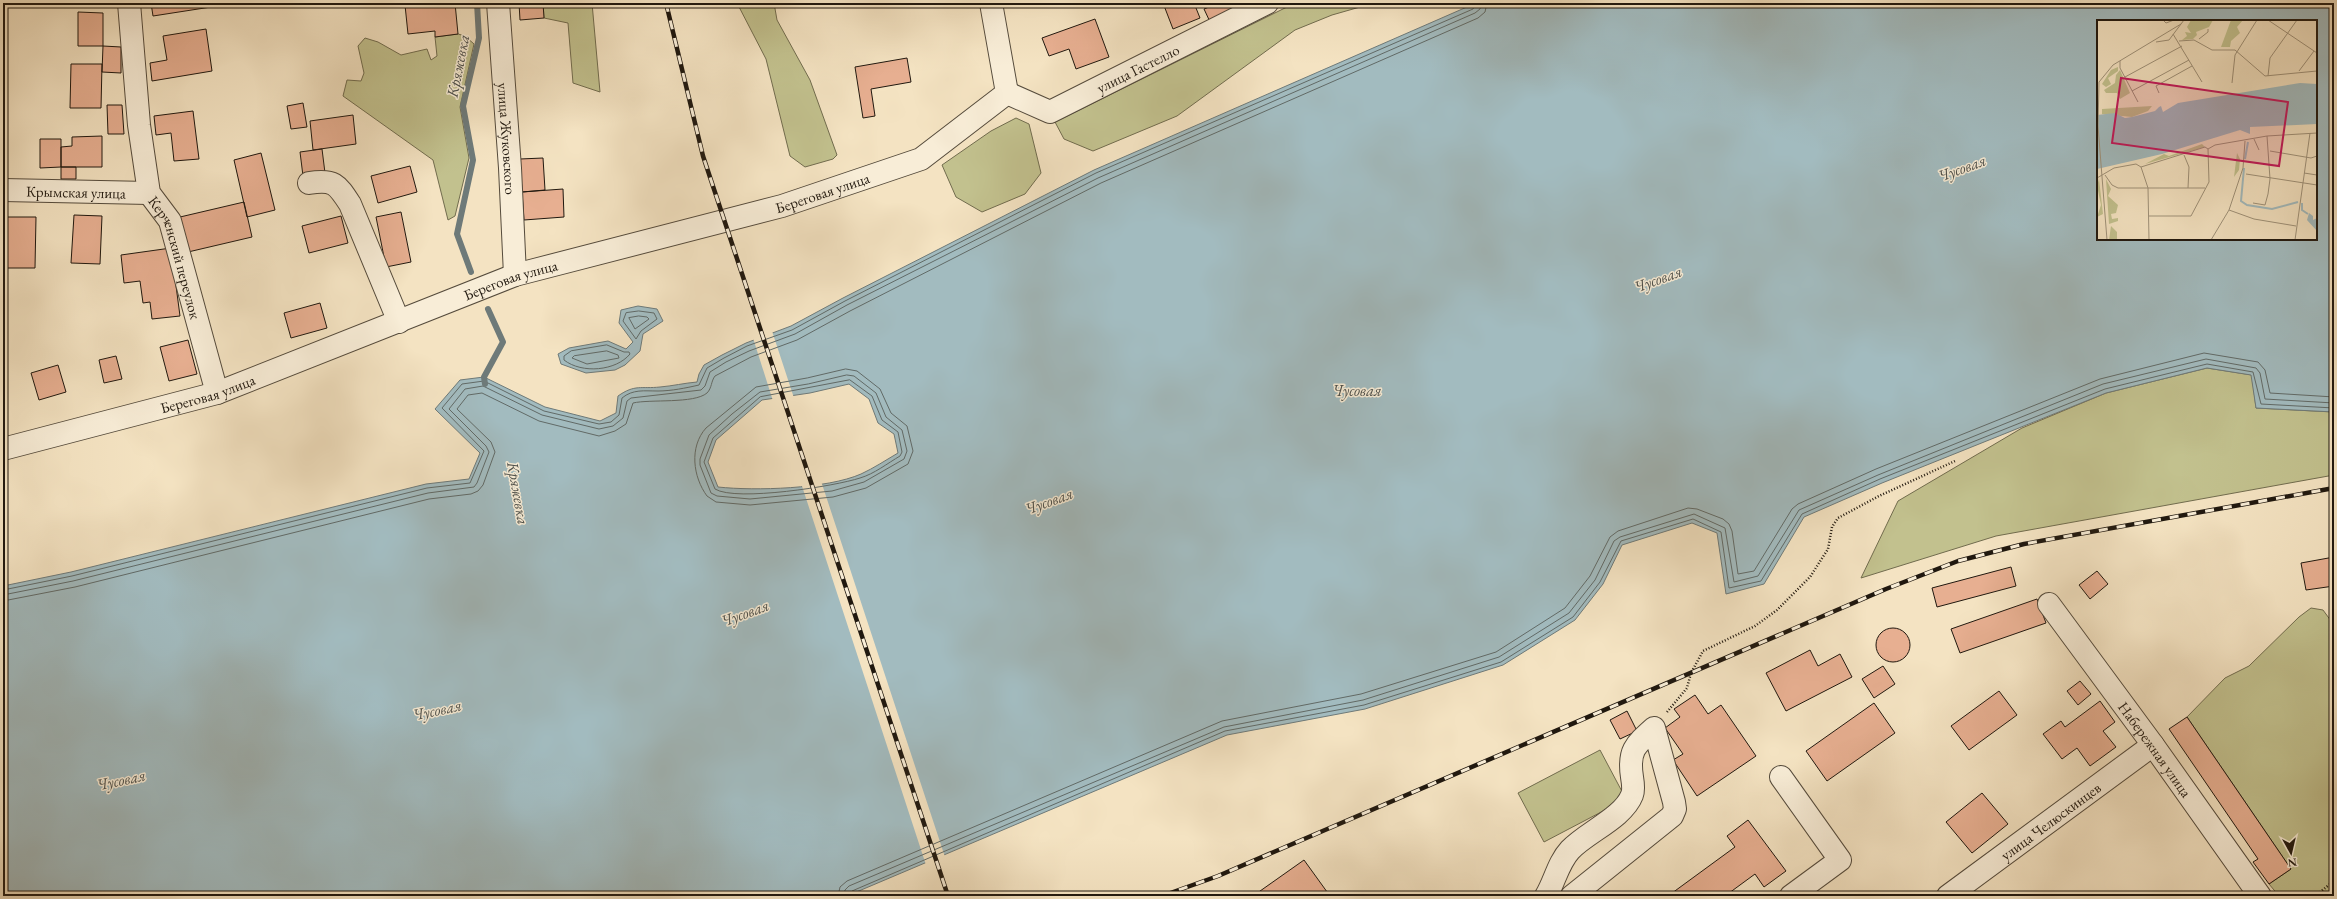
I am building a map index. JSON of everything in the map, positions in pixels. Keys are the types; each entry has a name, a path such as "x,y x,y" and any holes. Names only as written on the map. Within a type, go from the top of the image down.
{"street":[{"name":"Керченский переулок","path":"129,3 139,125 149,193 170,221 217,393"},
{"name":"улица Жуковского","path":"498,3 510,168 514,275"},
{"path":"992,3 1007,93"},
{"name":"улица Гастелло","path":"1007,93 1050,112 1267,3"},
{"name":"Береговая улица","path":"3,449 217,393 514,275 782,206 922,159 1007,93"},
{"path":"309,183 326,180 339,188 350,204 398,322"},
{"name":"Крымская улица","path":"3,190 149,193"},
{"name":"Набережная улица","path":"2049,604 2153,745 2260,896"},
{"path":"1546,896 1563,858 1586,835 1614,816 1625,806 1632,795 1630,758 1633,748 1654,728 1674,802 1675,809 1672,816 1572,896"},
{"name":"улица Челюскинцев","path":"1948,896 2153,745"},
{"path":"1781,777 1840,860 1801,893"}],"path":[{"path":"1654,728 1687,688 1691,673 1703,651 1755,626 1777,610 1810,578 1828,549 1832,527 1838,518 1879,496 1956,460"},
{"path":"2315,896 2334,881"}],"shaded area":[{"path":"543,3 592,3 600,92 573,83 568,23 544,18"},
{"path":"737,3 774,3 777,20 810,80 837,155 833,159 805,167 790,156 766,59"},
{"path":"1295,3 1374,3 1332,15 1295,30 1177,116 1093,151 1064,139 1055,122"},
{"path":"458,34 465,36 474,44 460,107 469,158 455,216 448,220 433,160 343,96 347,80 361,81 364,73 358,46 365,38 378,42 401,55 427,49 431,60 437,56 435,37"},
{"path":"1016,118 1029,124 1041,173 1025,194 982,212 956,197 942,165 991,131"},
{"path":"2207,368 2252,375 2256,408 2334,412 2334,475 1996,536 1861,578 1898,501 2022,428 2106,393"},
{"path":"2311,608 2323,610 2334,625 2334,896 2279,896 2269,884 2291,869 2187,717 2225,678 2249,666 2299,617"},
{"path":"1600,750 1626,799 1544,842 1518,793"}],"water":[{"name":"Чусовая","path":"1476,3 2334,3 2334,412 2256,408 2251,375 2207,368 2106,393 1882,483 1804,517 1764,584 1726,594 1717,533 1692,523 1622,545 1603,584 1575,620 1503,665 1365,709 1227,735 847,896 3,896 3,586 71,572 426,484 469,479 480,453 435,409 460,380 484,377 545,407 600,421 616,413 618,396 624,392 634,388 660,387 697,382 704,365 746,343 791,326 1094,170","holes":["849,384 869,399 878,423 894,434 898,453 875,467 847,479 811,486 771,489 718,487 708,462 716,440 762,400 810,393"]},
{"path":"638,306 657,309 663,321 643,334 640,351 625,365 615,370 586,373 561,364 558,354 569,348 608,341 626,349 633,342 619,323 621,310"}],"pier":[{"path":"772,331 794,398 773,401 753,338"},
{"path":"821,481 945,857 926,865 801,483"}],"building":[{"path":"45,3 68,3 68,7 45,6"},
{"path":"151,3 210,3 211,7 153,16"},
{"path":"455,3 458,34 435,37 435,31 408,34 405,5"},
{"path":"519,3 543,3 544,18 520,20"},
{"path":"1163,3 1194,3 1200,18 1173,29"},
{"path":"1219,3 1240,3 1243,10 1211,24 1204,9"},
{"path":"78,12 103,13 103,46 78,46"},
{"path":"1095,19 1109,57 1076,69 1069,49 1049,56 1042,38"},
{"path":"206,29 212,71 152,81 150,63 167,60 163,36"},
{"path":"103,46 121,47 121,73 102,72"},
{"path":"907,58 911,82 871,89 875,116 863,118 855,67"},
{"path":"71,64 102,64 101,108 70,108"},
{"path":"303,103 307,127 291,129 287,106"},
{"path":"107,105 122,105 124,134 108,134"},
{"path":"193,111 199,159 174,161 171,133 156,135 154,116"},
{"path":"353,115 356,144 313,150 310,121"},
{"path":"102,136 102,167 61,167 61,147 72,146 72,137"},
{"path":"40,139 61,139 61,167 40,168"},
{"path":"322,149 325,173 303,176 300,152"},
{"path":"261,153 275,210 247,217 234,160"},
{"path":"543,158 545,190 522,192 520,159"},
{"path":"410,166 417,192 378,203 371,176"},
{"path":"61,167 76,167 76,179 61,179"},
{"path":"563,189 564,217 524,220 522,192"},
{"path":"244,202 252,237 188,252 180,217"},
{"path":"401,212 411,262 386,267 376,217"},
{"path":"74,215 102,216 100,264 71,263"},
{"path":"341,216 348,243 309,253 302,226"},
{"path":"7,217 36,217 35,268 3,268 3,243 7,243"},
{"path":"171,248 180,316 152,319 150,302 143,303 140,281 124,283 121,255"},
{"path":"320,303 327,328 291,338 284,313"},
{"path":"188,340 197,374 169,381 160,347"},
{"path":"116,356 122,379 104,383 99,360"},
{"path":"58,365 66,392 39,400 31,373"},
{"path":"2334,557 2334,586 2306,590 2301,563"},
{"path":"2011,567 2016,586 1937,607 1932,588"},
{"path":"2097,571 2108,584 2090,599 2079,585"},
{"path":"2037,599 2046,623 1960,653 1951,629"},
{"path":"1890,628 1896,628 1900,629 1907,635 1910,645 1909,652 1903,659 1896,662 1890,662 1886,661 1879,655 1876,648 1876,642 1877,638 1883,631"},
{"path":"1810,650 1818,666 1840,654 1852,677 1786,711 1766,673"},
{"path":"1883,666 1895,684 1874,698 1862,679"},
{"path":"2080,681 2091,694 2078,705 2067,691"},
{"path":"1999,691 2017,715 1969,750 1951,726"},
{"path":"1695,695 1708,714 1721,705 1756,756 1697,796 1673,760 1683,754 1665,728 1680,717 1674,709"},
{"path":"2100,701 2115,722 2103,731 2116,747 2090,766 2077,748 2062,759 2043,734 2061,721 2065,727"},
{"path":"1874,703 1895,733 1827,781 1806,751"},
{"path":"1627,711 1637,731 1620,739 1610,720"},
{"path":"2187,717 2291,869 2269,884 2253,862 2258,859 2169,729"},
{"path":"1982,793 2008,824 1972,853 1946,822"},
{"path":"1748,820 1786,871 1764,887 1755,874 1725,896 1668,896 1735,847 1727,836"},
{"path":"1304,860 1330,896 1253,896"}],"waterway":[{"name":"Кряжевка","path":"471,272 457,234 473,160 463,106 479,38 477,3"},
{"name":"Кряжевка","path":"485,384 484,377 503,342 488,309"}],"railway":[{"path":"666,3 703,156 948,896"},
{"path":"1162,896 1218,876 1886,589 1958,561 2024,544 2334,488"}]}
